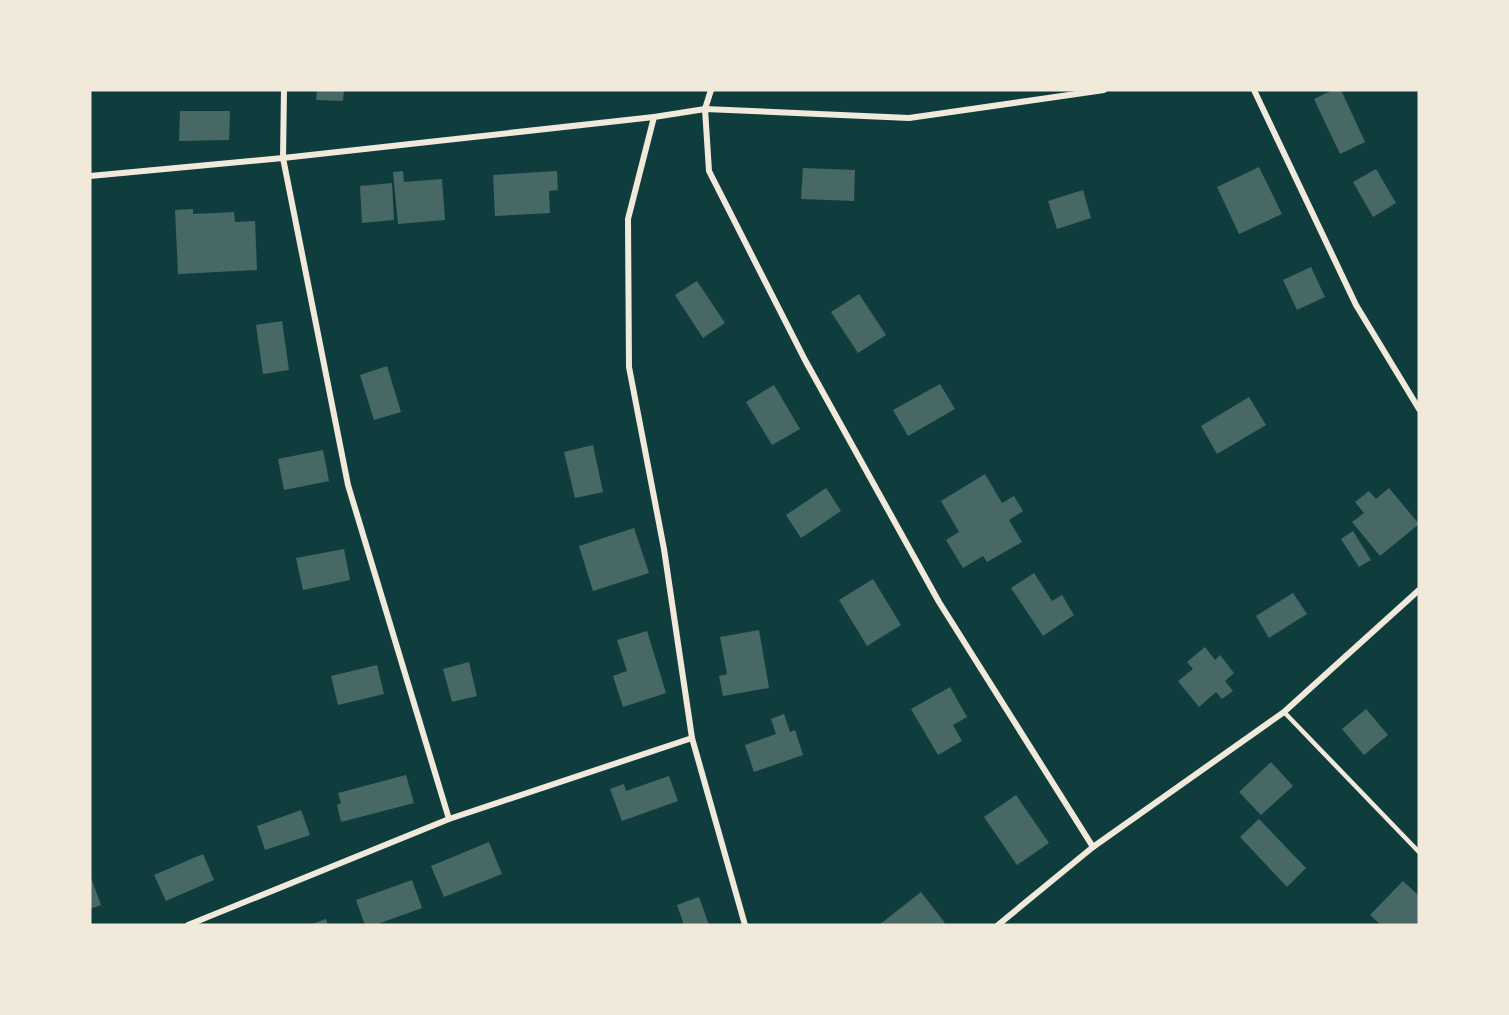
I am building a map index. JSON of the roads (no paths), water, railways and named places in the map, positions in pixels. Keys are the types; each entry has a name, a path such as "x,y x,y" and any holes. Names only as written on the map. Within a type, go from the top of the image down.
{"street":[{"path":"284,90 283,158 348,485 449,819"},
{"path":"711,90 705,108 709,171 805,360 939,602 1093,847"},
{"path":"90,176 283,158 654,117 705,108 909,118 1104,90"},
{"path":"1254,90 1356,306 1419,409"},
{"path":"654,117 628,219 629,367 664,549 692,738 745,925"},
{"path":"998,925 1093,847 1284,712 1419,590"},
{"path":"188,925 449,819 692,738"}],"lane":[{"path":"1284,712 1419,852"}]}
